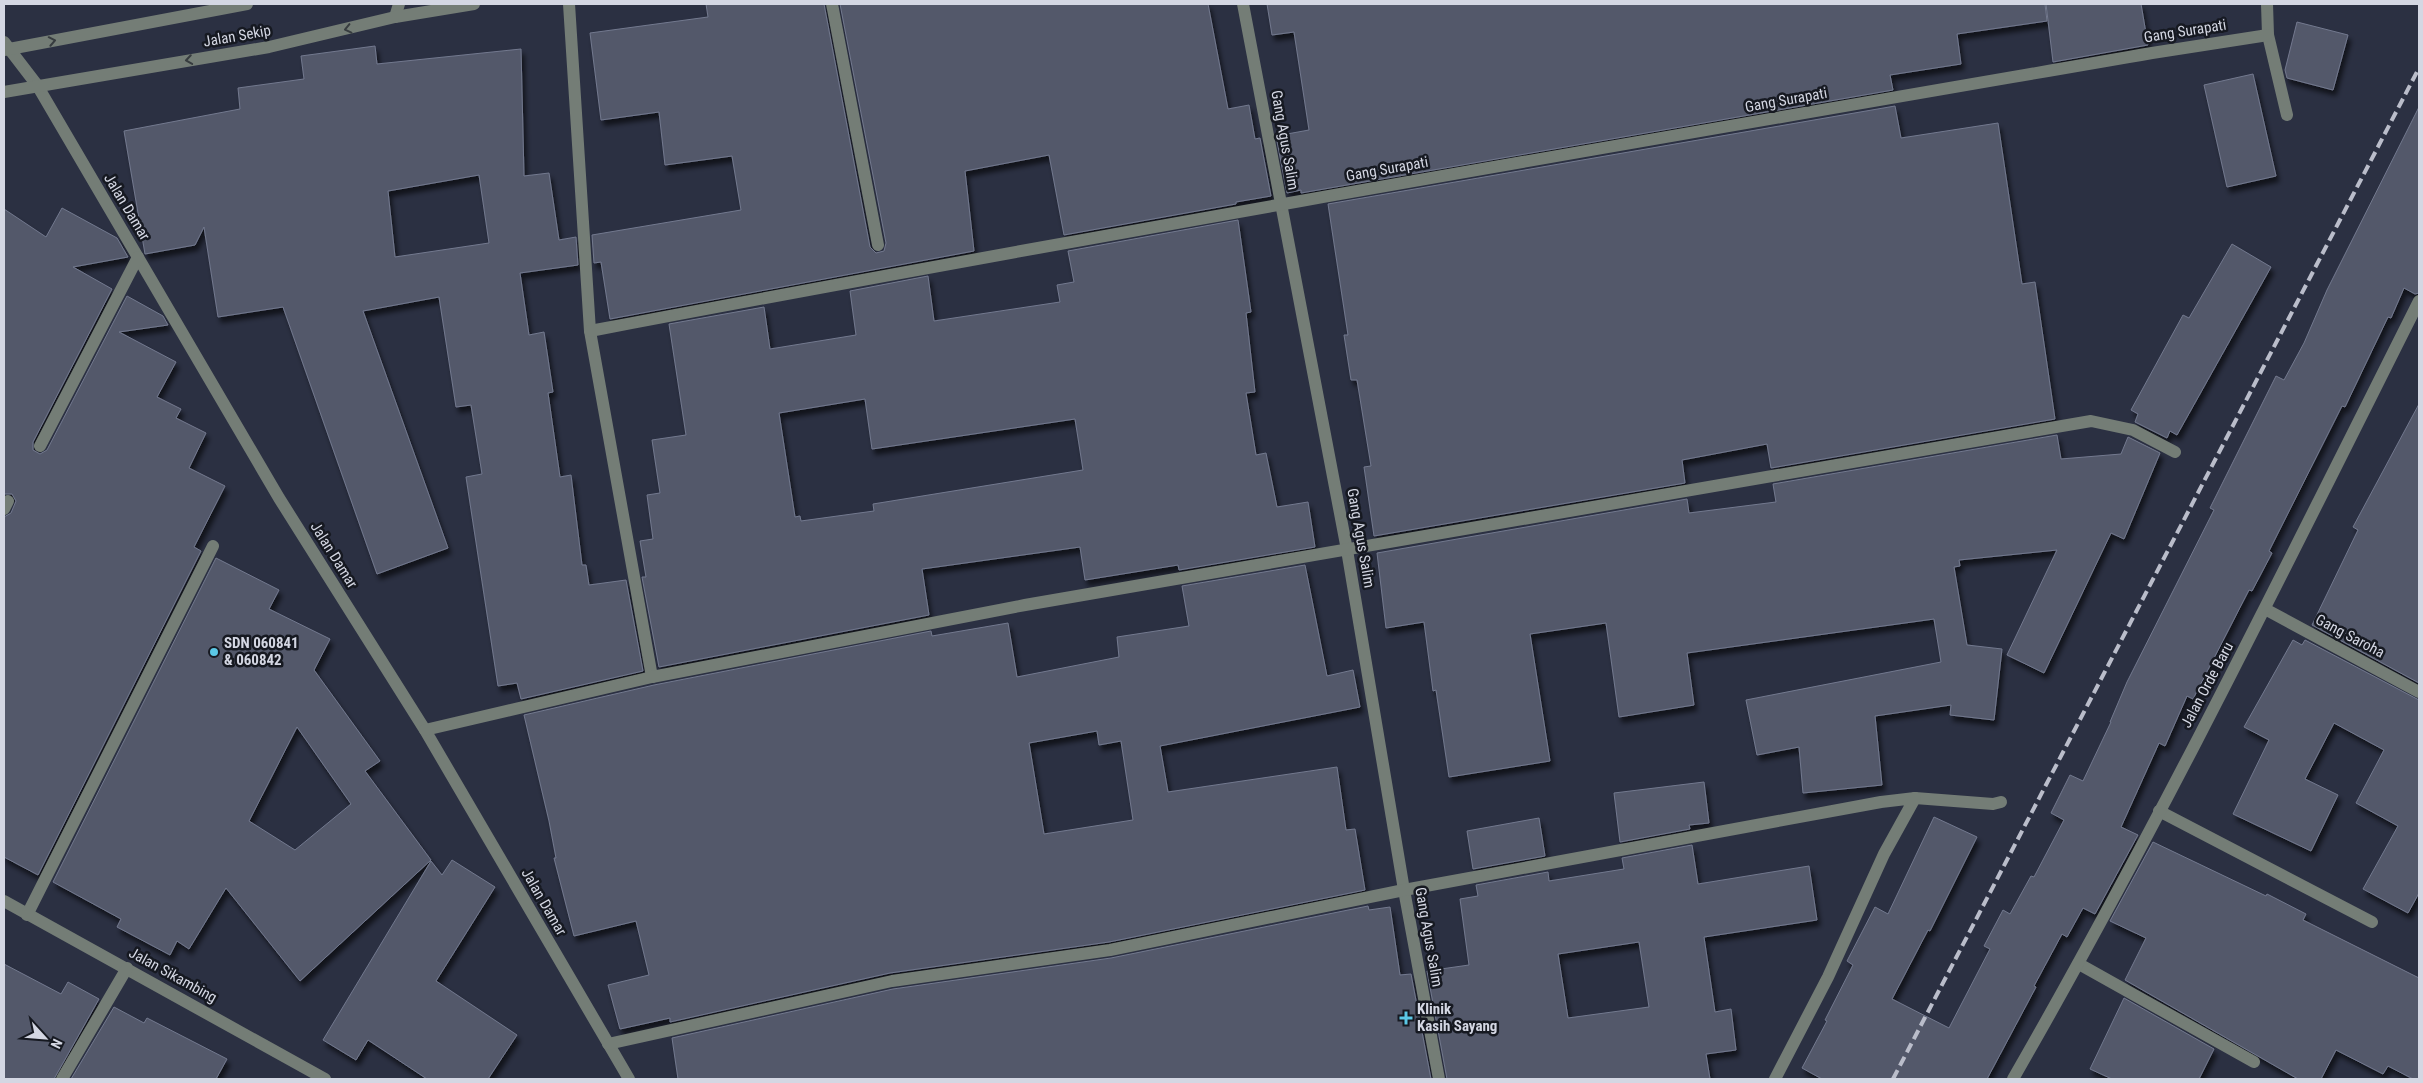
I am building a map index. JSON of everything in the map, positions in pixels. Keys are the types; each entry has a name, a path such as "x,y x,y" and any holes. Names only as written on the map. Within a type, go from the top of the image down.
{"street":[{"name":"Jalan Sekip","path":"5,47 247,4"},
{"path":"395,17 399,4"},
{"name":"Jalan Sekip","path":"4,92 36,85 269,47 395,17 474,4"},
{"path":"569,4 590,331 652,676"},
{"path":"832,4 878,245"},
{"name":"Gang Agus Salim","path":"1243,4 1347,550 1404,890 1439,1079"},
{"path":"2267,4 2268,35 2288,115"},
{"name":"Gang Surapati","path":"590,331 1280,204 2152,53 2268,35"},
{"name":"Jalan Damar","path":"5,47 36,85 279,498 425,730 628,1079"},
{"path":"40,446 138,257"},
{"name":"Jalan Orde Baru","path":"2013,1079 2079,964 2265,610 2419,301"},
{"path":"425,730 652,676 1025,604 2091,421 2133,430 2175,452"},
{"path":"27,915 213,546"},
{"name":"Gang Saroha","path":"2265,610 2419,692"},
{"path":"1775,1079 1828,976 1884,854 1915,798"},
{"path":"608,1044 892,981 1110,950 1404,890 1881,802 1915,798 1993,804 2000,802"},
{"path":"2159,811 2372,922"},
{"name":"Jalan Sikambing","path":"4,901 325,1079"},
{"path":"2079,964 2254,1062"},
{"path":"62,1079 127,968"}],"building":[{"path":"706,4 824,4 870,247 876,253 884,251 886,243 840,4 1208,4 1228,109 1249,105 1255,139 1260,138 1271,196 1064,235 1049,155 965,171 974,251 610,319 601,262 594,263 592,235 741,210 732,156 665,165 659,112 601,120 590,33 708,17"},
{"path":"1267,4 2045,4 2047,21 1957,34 1961,64 1890,75 1893,90 1301,193 1301,190 1287,193 1276,136 1309,130 1294,32 1272,35"},
{"path":"2046,4 2141,4 2148,45 2053,62"},
{"path":"2297,22 2348,35 2333,90 2287,78 2285,70"},
{"path":"375,46 377,64 521,49 524,176 549,173 559,240 576,237 578,265 520,273 529,335 544,332 553,392 548,393 560,477 571,475 582,565 586,565 589,585 626,580 643,671 521,699 517,683 498,686 466,477 482,474 471,405 456,407 439,297 363,311 448,548 377,574 283,307 218,317 204,227 195,245 145,254 124,131 240,109 238,88 304,79 301,56","holes":["479,175 489,243 395,257 388,191"]},
{"path":"2253,74 2276,176 2227,187 2204,85"},
{"path":"1895,106 1901,138 1998,123 2022,284 2035,282 2055,419 1771,468 1767,444 1682,460 1685,483 1374,536 1364,467 1371,466 1357,380 1351,380 1344,335 1348,335 1328,204"},
{"path":"2419,107 2419,293 2415,294 2404,288 2391,318 2388,317 2345,407 2342,406 2269,551 2272,553 2252,591 2249,590 2193,699 2187,696 2165,746 2159,743 2121,827 2138,835 2095,914 2083,908 2067,937 2062,934 1987,1079 1822,1079 1802,1068 1827,1021 1825,1020 1853,965 1847,961 1875,907 1888,914 1934,817 1977,837 1930,931 1928,930 1892,999 1949,1028 1990,949 1984,946 2003,910 2010,914 2031,876 2034,877 2064,820 2051,813 2070,775 2083,781 2111,722 2127,682 2214,510 2210,508 2276,376 2284,380 2304,343 2327,290"},
{"path":"62,208 117,238 128,257 73,267 112,289 33,442 33,450 40,454 47,450 127,296 163,316 168,325 119,332 176,362 157,397 181,409 176,418 206,433 189,468 225,486 194,547 201,551 38,875 4,857 4,517 11,513 16,501 12,494 4,494 4,209 46,237"},
{"path":"1238,220 1251,312 1246,313 1255,392 1246,393 1256,455 1266,453 1277,507 1308,502 1315,547 1179,570 1178,565 1085,580 1080,547 922,569 929,615 659,667 642,577 646,577 640,541 653,539 647,495 660,493 652,440 686,435 669,324 764,307 770,349 856,335 850,291 928,276 934,321 1060,302 1057,285 1074,282 1068,251","holes":["865,399 872,449 1075,419 1083,470 873,504 874,511 801,521 800,516 795,517 779,413"]},
{"path":"2232,244 2271,267 2177,435 2170,431 2167,438 2135,422 2138,414 2131,410 2183,315 2189,318"},
{"path":"2419,404 2419,683 2312,625 2358,530 2353,527"},
{"path":"2057,435 2061,459 2121,454 2128,437 2160,453 2124,539 2111,533 2044,673 2007,655 2057,550 1959,560 1960,566 1954,567 1967,645 2002,649 1994,720 1950,715 1951,705 1875,716 1882,785 1803,793 1799,747 1757,755 1746,700 1941,662 1934,619 1687,653 1694,705 1619,717 1606,623 1530,634 1550,761 1449,777 1436,690 1433,691 1424,622 1386,628 1377,553 1687,499 1689,513 1776,502 1773,484"},
{"path":"216,558 279,590 269,609 330,639 314,670 380,761 365,771 431,860 300,981 226,888 189,949 177,941 170,955 117,927 121,919 53,882","holes":["297,727 351,804 295,850 249,821"]},
{"path":"1305,565 1327,676 1353,670 1360,707 1160,746 1168,792 1337,767 1346,830 1355,829 1365,890 1109,942 890,973 670,1022 670,1018 620,1029 608,985 649,975 636,921 574,936 554,858 556,858 549,821 524,715 654,685 931,631 932,636 1008,623 1017,677 1119,657 1117,637 1189,626 1182,586","holes":["1097,731 1099,745 1121,741 1133,820 1044,834 1029,743"]},
{"path":"2293,640 2302,645 2305,640 2419,700 2419,893 2408,913 2363,889 2398,826 2356,803 2384,750 2334,723 2305,779 2338,795 2311,851 2233,814 2269,740 2244,727"},
{"path":"1704,782 1709,823 1689,825 1690,829 1620,842 1614,793"},
{"path":"1539,818 1545,856 1473,869 1467,831"},
{"path":"2153,842 2266,896 2267,894 2306,914 2303,920 2419,978 2419,1079 2413,1079 2388,1066 2383,1074 2336,1050 2321,1079 2298,1079 2125,980 2146,938 2110,921"},
{"path":"1692,845 1698,884 1809,866 1817,920 1704,937 1715,1012 1731,1009 1736,1050 1706,1054 1710,1079 1447,1079 1427,971 1469,965 1460,899 1478,896 1476,885 1548,872 1549,881 1624,869 1622,858","holes":["1639,942 1649,1007 1568,1018 1558,954"]},
{"path":"452,860 495,887 436,981 517,1035 488,1079 427,1079 368,1040 356,1060 323,1040 431,861 442,875"},
{"path":"1368,906 1369,910 1390,907 1400,975 1411,974 1431,1079 678,1079 672,1038 893,989 1111,958"},
{"path":"4,964 61,994 68,982 99,999 54,1079 4,1079"},
{"path":"2124,998 2214,1049 2199,1079 2112,1079 2090,1069"},
{"path":"114,1007 144,1023 147,1018 227,1059 216,1079 71,1079"}],"railway":[{"path":"1893,1079 2419,68"}],"place":[{"name":"SDN 060841 & 060842","path":"214,652"},
{"name":"Klinik Kasih Sayang","path":"1406,1018"}]}
